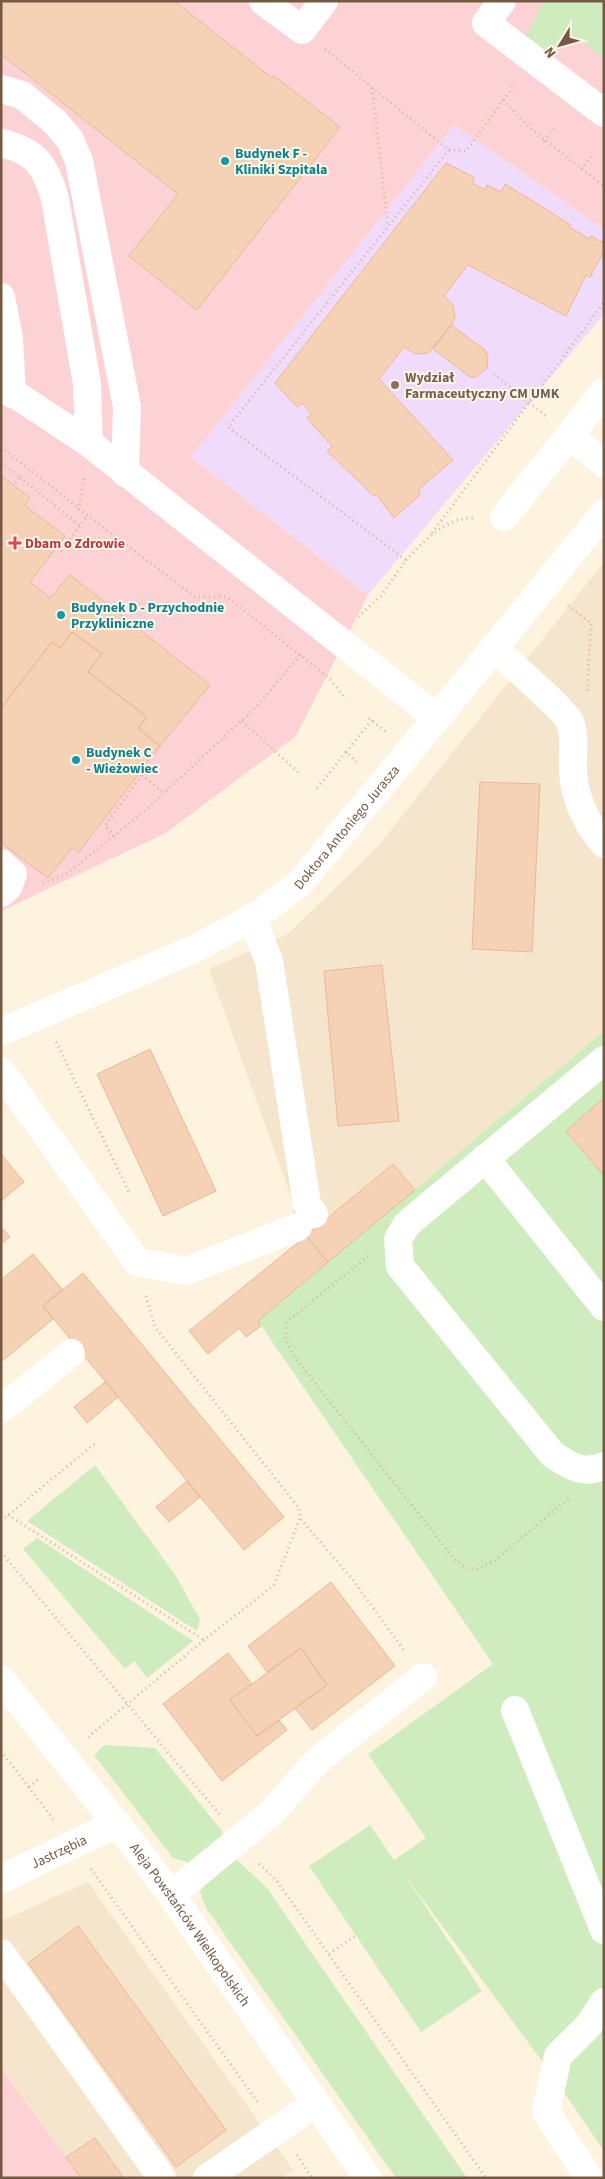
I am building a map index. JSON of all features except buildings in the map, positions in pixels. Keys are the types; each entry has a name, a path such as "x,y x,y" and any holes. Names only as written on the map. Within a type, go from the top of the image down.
{"street":[{"path":"263,1 302,30 324,1"},
{"path":"502,1 486,23 604,113"},
{"path":"1,89 22,95 56,123 70,140 79,161 127,407 125,473"},
{"path":"1,144 14,146 30,154 43,166 50,179 87,384 89,443"},
{"path":"1,296 9,338 7,390 89,443 437,718"},
{"path":"504,517 604,392"},
{"path":"570,436 604,464"},
{"name":"Doktora Antoniego Jurasza","path":"1,1032 196,948 252,918 299,884 604,513"},
{"path":"494,648 570,721 574,747 573,772 580,804 592,830 604,844"},
{"path":"1,864 13,874 8,887 1,893"},
{"path":"1,1071 137,1262 186,1271 306,1220 307,1204 269,961 252,918"},
{"path":"604,1060 407,1224 398,1239 400,1266 553,1454 571,1466 586,1471 604,1466"},
{"path":"486,1158 604,1307"},
{"path":"1,1410 71,1353"},
{"path":"171,1895 272,1813 318,1760 423,1677"},
{"name":"Aleja Powstańców Wielkopolskich","path":"1,1679 171,1895 368,2178"},
{"path":"515,1710 604,1930"},
{"name":"Jastrzębia","path":"1,1879 116,1824"},
{"path":"1,1953 162,2178"},
{"path":"589,2178 546,2112 558,2056 590,2025 604,2002"},
{"path":"207,2178 316,2103"}],"path":[{"path":"302,30 449,150 466,151 534,59"},
{"path":"372,87 388,227"},
{"path":"503,100 544,141 604,186"},
{"path":"544,141 554,126"},
{"path":"406,560 228,427 449,150"},
{"path":"581,169 592,156"},
{"path":"354,621 381,596 406,560 432,533 604,302"},
{"path":"494,374 570,436"},
{"path":"1,447 195,597 227,597 330,679 346,699"},
{"path":"1,463 80,526"},
{"path":"79,509 84,475"},
{"path":"13,486 20,477"},
{"path":"61,550 88,515"},
{"path":"432,533 466,518 504,517"},
{"path":"568,605 591,623 587,702"},
{"path":"36,878 43,883 65,876 114,836 242,721 300,655"},
{"path":"317,788 371,719 378,725"},
{"path":"242,721 300,774"},
{"path":"346,752 362,766"},
{"path":"114,836 105,826 141,774 164,793"},
{"path":"53,1035 130,1196"},
{"path":"370,1254 287,1322 285,1336 293,1355 455,1560 465,1568 478,1569 494,1560 574,1495"},
{"path":"128,1703 274,1585 300,1518 299,1508 155,1327 137,1262"},
{"path":"1,1521 97,1442"},
{"path":"8,1515 204,1640"},
{"path":"300,1518 353,1580 423,1677"},
{"path":"1,1552 222,1818"},
{"path":"1,1751 73,1845 278,2129 311,2176 306,2178"},
{"path":"258,1863 277,1881 486,2178"},
{"path":"329,1954 355,1936"}],"shaded area":[{"path":"1,1 604,1 604,229 454,125 191,457 368,595 296,736 166,833 1,911"},
{"name":"Wydział Farmaceutyczny CM UMK","path":"454,125 604,229 604,314 368,595 191,457"},
{"path":"604,562 604,1031 328,1262 293,1221 293,1202 209,969 288,934 379,845"},
{"path":"88,1882 293,2170 282,2178 81,2178 6,2075 1,2065 1,1921"},
{"path":"1,2065 6,2075 81,2178 1,2178"}],"green space":[{"path":"544,1 604,1 604,59 571,33 552,60 525,37"},
{"path":"604,1031 604,2151 550,2072 404,1874 482,1991 421,2032 309,1866 370,1825 394,1860 426,1838 368,1754 493,1664 258,1321"},
{"path":"95,1465 176,1576 200,1620 197,1631 27,1521"},
{"path":"37,1538 193,1641 147,1678 134,1661 125,1669 23,1549"},
{"path":"104,1745 155,1748 222,1831 223,1836 190,1863 173,1858 94,1755"},
{"path":"234,1857 267,1888 467,2178 396,2178 206,1908 200,1892 207,1879"}],"place":[{"name":"Budynek F - Kliniki Szpitala","path":"225,161"},
{"name":"Wydział Farmaceutyczny CM UMK","path":"395,385"},
{"name":"Dbam o Zdrowie","path":"15,543"},
{"name":"Budynek D - Przychodnie Przykliniczne","path":"61,615"},
{"name":"Budynek C - Wieżowiec","path":"76,760"}]}
